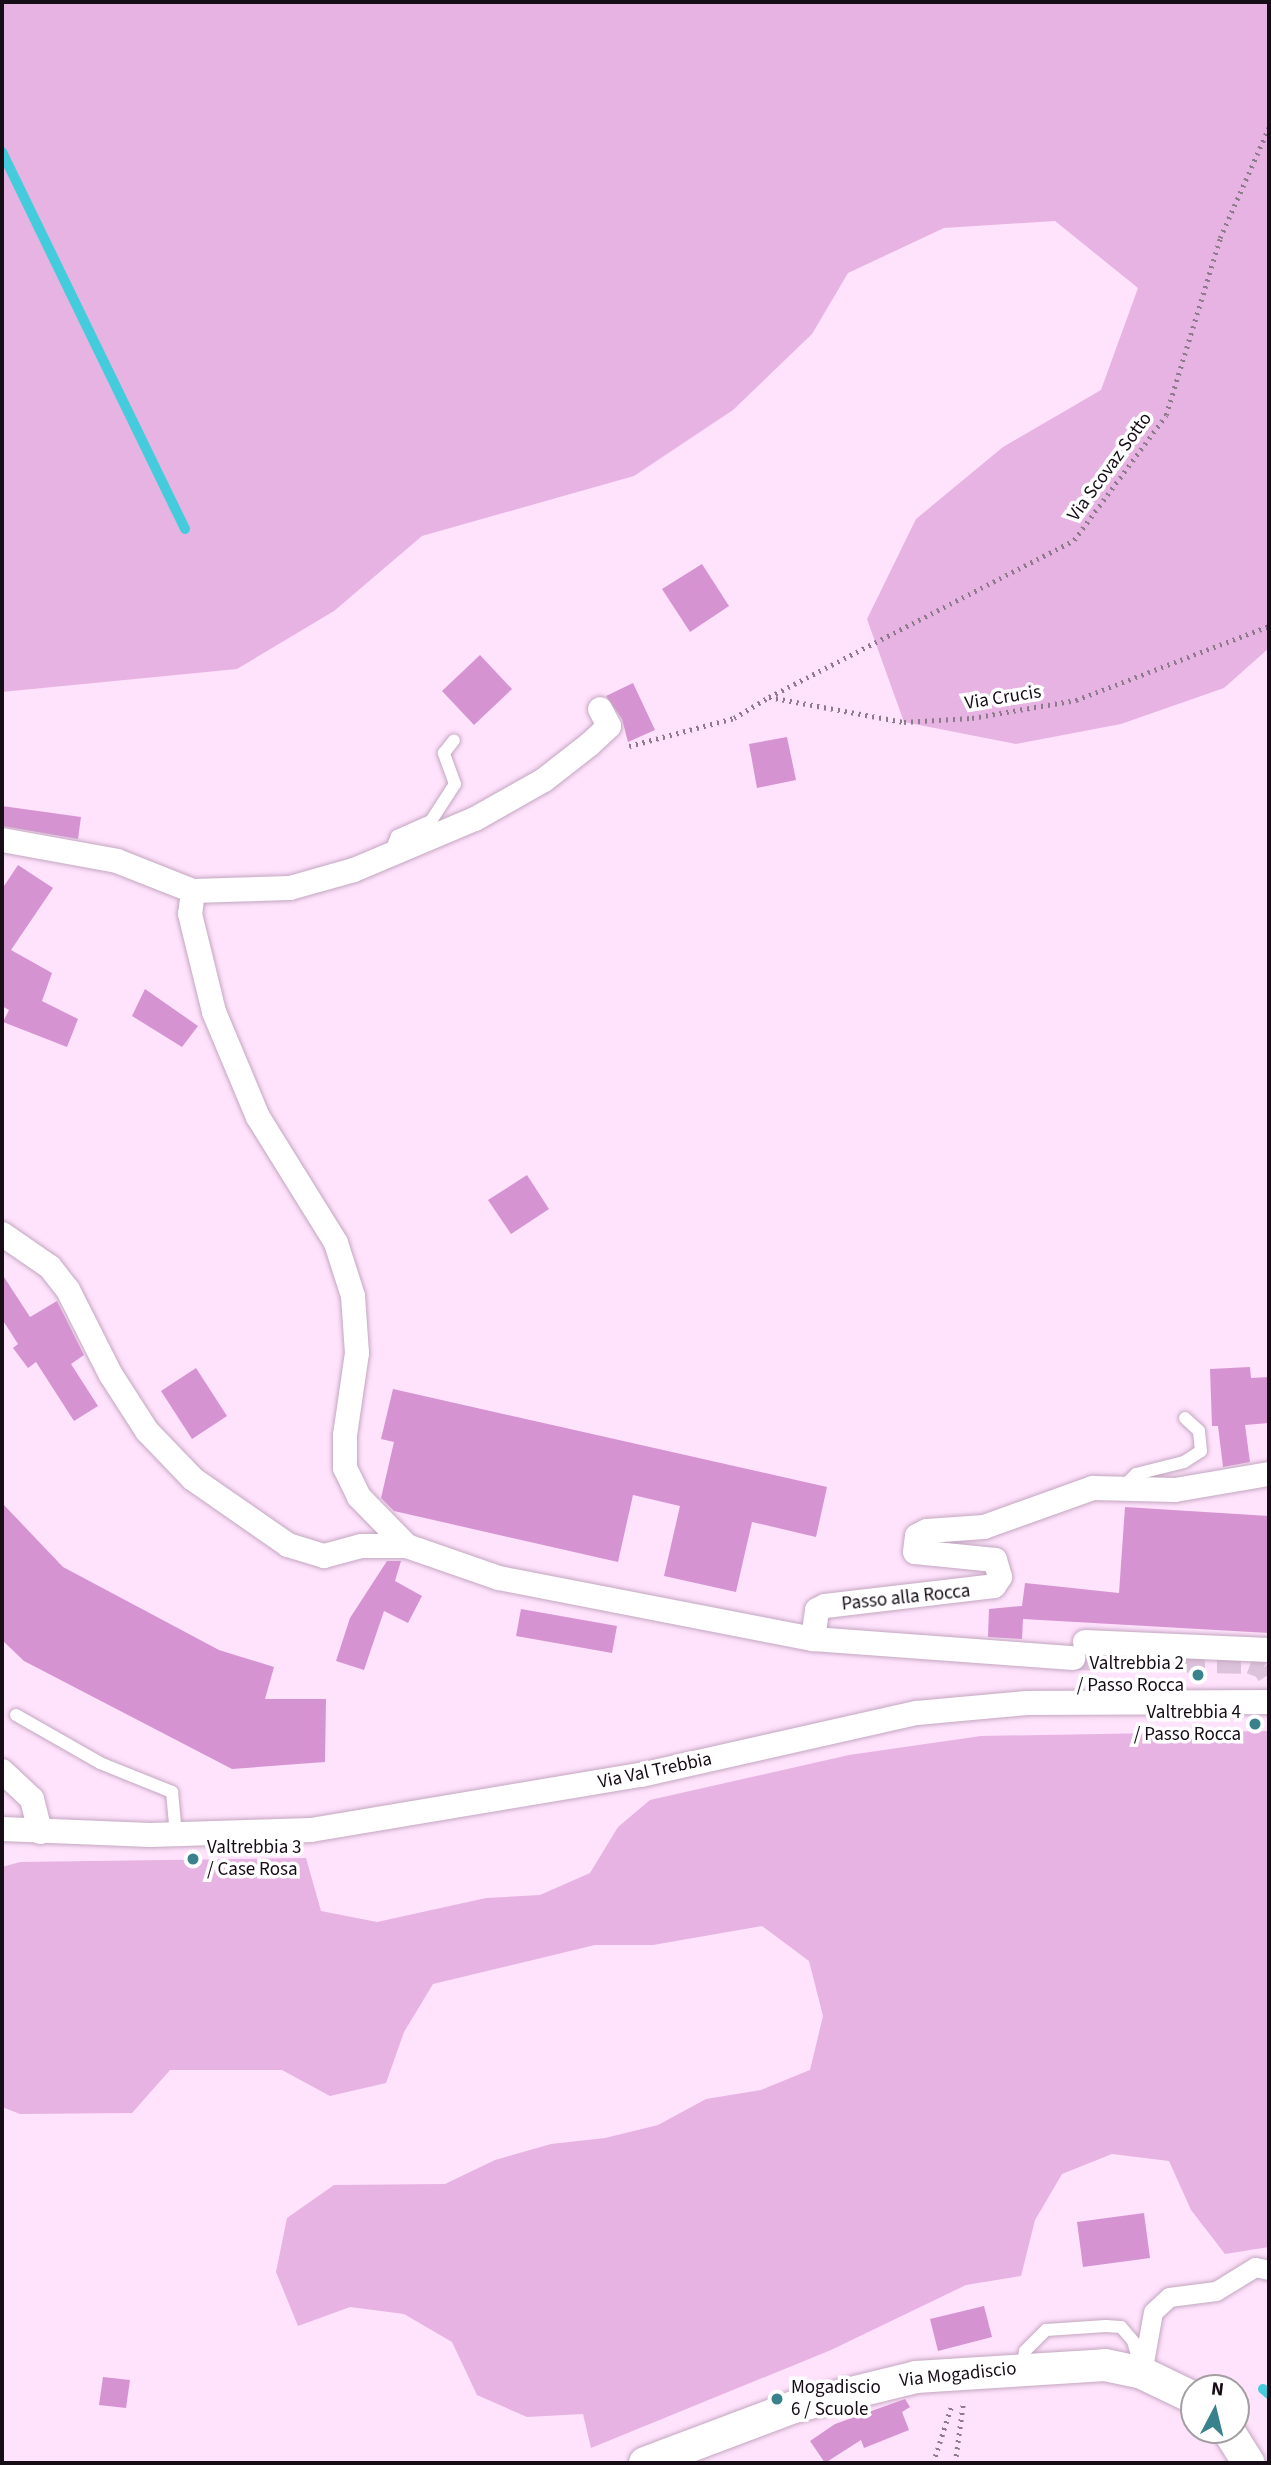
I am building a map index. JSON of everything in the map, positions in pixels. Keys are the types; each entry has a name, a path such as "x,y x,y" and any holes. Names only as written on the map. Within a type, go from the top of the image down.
{"street":[{"path":"2,840 117,861 193,891 290,888 390,855 475,819 544,780 609,726 600,709"},
{"path":"193,891 190,914 214,1012 258,1117 335,1243 347,1274 357,1353 343,1452 345,1468 359,1497 407,1546"},
{"path":"2,1234 50,1267 81,1312 111,1375 147,1431 193,1479 280,1540 304,1550 324,1556 362,1546 407,1546 499,1578 813,1639 1079,1650 1260,1650"},
{"name":"Passo alla Rocca","path":"813,1639 817,1610 825,1606 984,1590 1000,1577 995,1560 984,1556 921,1556 912,1546 917,1536 927,1531 984,1527 1093,1488 1124,1486 1175,1490 1269,1474"},
{"name":"Via Val Trebbia","path":"2,1829 176,1834 311,1830 411,1816 641,1775 917,1713 1027,1703 1269,1702"},
{"path":"2,1771 32,1799 40,1832"},
{"path":"1142,2373 1153,2312 1168,2297 1216,2291 1255,2267 1269,2270"},
{"name":"Via Mogadiscio","path":"645,2463 844,2392 916,2377 1038,2374 1105,2365 1142,2373 1180,2391"},
{"path":"1237,2444 1249,2463"}],"lane":[{"path":"390,855 392,841 431,821 455,784 444,753 454,740"},
{"path":"1124,1486 1136,1474 1184,1462 1201,1451 1199,1431 1185,1418"},
{"path":"16,1715 100,1763 172,1793 176,1834"}],"path":[{"name":"Via Scovaz Sotto","path":"769,697 1074,540 1166,415 1220,239 1269,127"},
{"name":"Via Crucis","path":"769,697 904,722 972,718 1076,700 1269,626"},
{"path":"623,748 734,718 769,697"},
{"path":"933,2463 953,2400 964,2400 955,2463"}],"shaded area":[{"path":"2,2 1269,2 1269,648 1224,688 1121,724 1016,744 904,722 867,619 916,519 1003,447 1101,390 1138,288 1055,221 944,228 848,273 812,334 733,410 634,476 422,536 334,611 237,669 2,692"},
{"path":"1269,1731 1269,2247 1225,2254 1191,2210 1169,2161 1112,2154 1062,2174 1035,2220 1021,2276 966,2285 831,2350 591,2448 583,2414 527,2417 477,2395 452,2342 404,2314 350,2307 298,2326 276,2272 287,2218 334,2185 445,2184 495,2160 551,2144 605,2138 658,2125 706,2099 761,2090 810,2070 823,2016 809,1961 762,1926 653,1945 595,1945 433,1984 404,2032 386,2083 330,2096 282,2070 170,2070 132,2113 20,2114 2,2107 2,1867 20,1862 306,1858 321,1911 377,1922 486,1898 540,1895 590,1873 618,1827 650,1800 849,1755 981,1736"}],"building":[{"path":"702,564 729,606 690,632 662,589"},
{"path":"480,655 512,689 474,725 442,691"},
{"path":"633,683 655,730 628,742 622,719 606,696"},
{"path":"787,737 796,780 757,788 749,744"},
{"path":"2,806 81,817 78,839 2,826"},
{"path":"18,865 53,888 11,950 52,973 42,1001 78,1019 67,1047 3,1022 9,1010 2,1006 2,889"},
{"path":"145,989 198,1026 182,1047 132,1016"},
{"path":"527,1175 549,1209 511,1234 488,1200"},
{"path":"2,1274 30,1317 57,1301 84,1355 71,1364 98,1406 74,1421 36,1362 28,1368 13,1348 18,1344 2,1319"},
{"path":"1250,1367 1251,1378 1269,1377 1269,1423 1245,1425 1250,1462 1223,1467 1218,1426 1212,1426 1210,1369"},
{"path":"196,1368 227,1416 192,1439 161,1391"},
{"path":"393,1389 827,1487 816,1537 752,1522 736,1592 664,1576 680,1506 633,1495 618,1562 394,1511 381,1498 394,1442 381,1439"},
{"path":"2,1503 63,1567 219,1650 274,1667 265,1699 326,1699 325,1762 232,1769 24,1661 2,1640"},
{"path":"1125,1507 1269,1516 1269,1633 1023,1619 1022,1639 988,1637 989,1609 1022,1606 1025,1583 1119,1593"},
{"path":"387,1561 401,1561 395,1581 422,1596 408,1623 384,1611 364,1670 336,1661 350,1618"},
{"path":"521,1609 617,1626 612,1653 516,1636"},
{"path":"1144,2213 1150,2258 1083,2267 1077,2222"},
{"path":"984,2306 992,2337 938,2351 930,2319"},
{"path":"103,2377 130,2380 126,2408 99,2405"},
{"path":"905,2399 910,2407 902,2412 909,2430 864,2448 861,2440 825,2463 810,2441 835,2424"}],"waterway":[{"path":"2,152 185,529"},
{"path":"1263,2389 1269,2394"}],"tunnel":[{"path":"1073,1658 1251,1662 1264,1667 1269,1675"}],"place":[{"name":"Valtrebbia 2 / Passo Rocca","path":"1198,1675"},
{"name":"Valtrebbia 4 / Passo Rocca","path":"1255,1724"},
{"name":"Valtrebbia 3 / Case Rosa","path":"193,1859"},
{"name":"Mogadiscio 6 / Scuole","path":"777,2399"}]}
